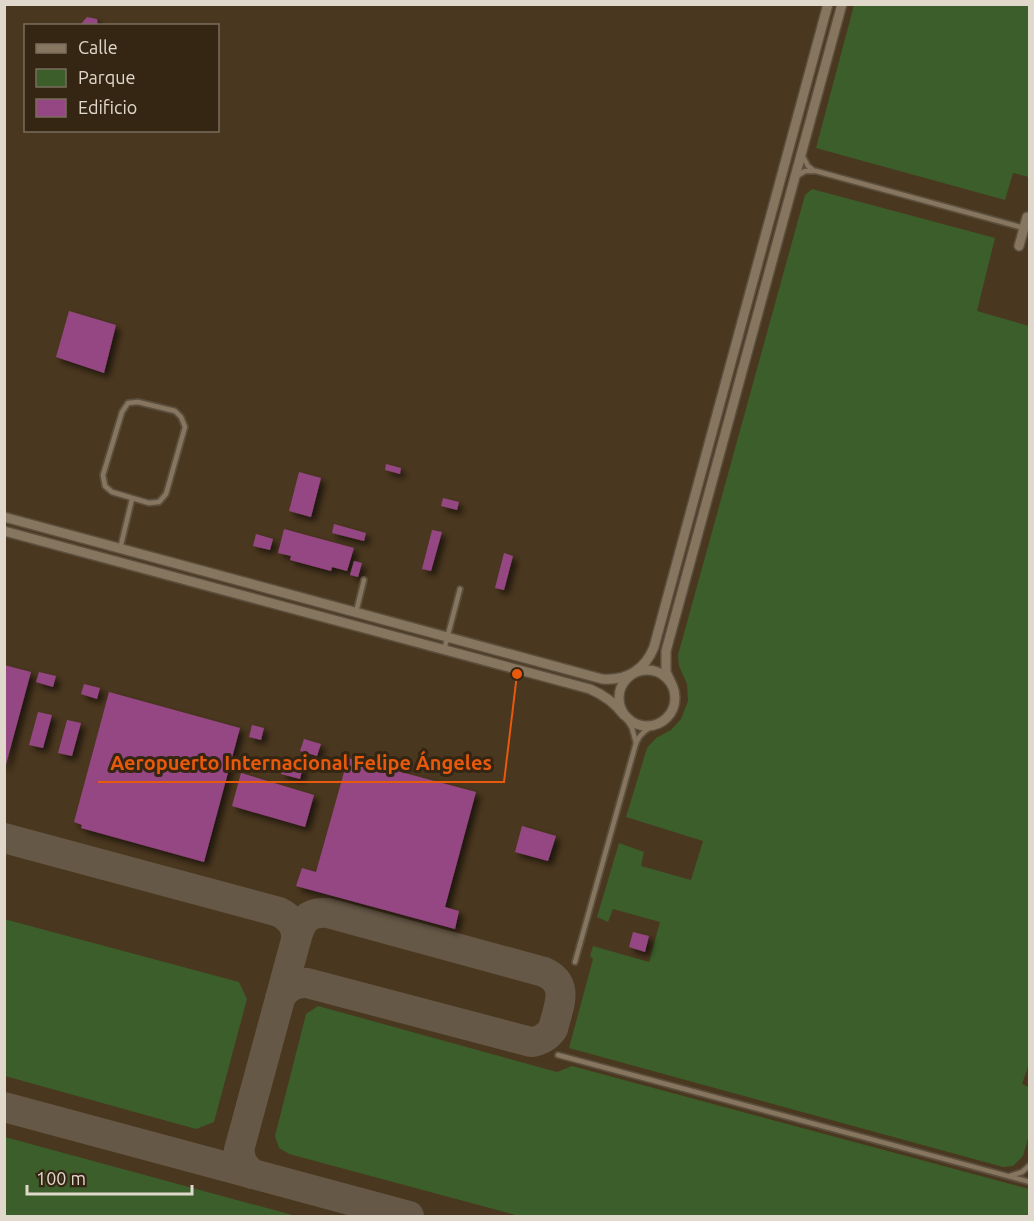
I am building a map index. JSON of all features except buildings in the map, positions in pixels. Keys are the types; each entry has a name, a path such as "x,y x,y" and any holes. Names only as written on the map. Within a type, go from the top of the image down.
{"street":[{"path":"624,715 619,693 626,679 643,666 652,654 828,4"},
{"path":"4,531 590,689 606,697 630,720 643,726 664,721 672,711 675,698 666,672 666,651 842,4"},
{"path":"822,27 823,32 827,35 832,35 835,31"},
{"path":"818,43 821,39 826,39 830,42 831,47"},
{"path":"771,216 776,224 781,223 784,219"},
{"path":"1019,246 1027,218"},
{"path":"767,231 770,227 775,227 779,230 779,235"},
{"path":"4,517 602,679 617,679 646,670 654,671 667,678 672,684"}],"lane":[{"path":"802,151 805,162 816,171"},
{"path":"793,184 801,173 808,170 816,171 1024,228"},
{"path":"138,402 175,411 181,417 185,428 166,494 159,501 149,503 132,499 112,492 105,486 103,475 122,412 128,403 138,402"},
{"path":"120,549 132,499"},
{"path":"356,612 364,580"},
{"path":"444,650 460,589"},
{"path":"624,715 632,728 636,743"},
{"path":"575,962 636,743 642,732 657,724"},
{"path":"558,1055 1029,1182"},
{"path":"1007,1176 1022,1172 1029,1165"}],"shaded area":[{"path":"5,5 1029,5 1029,1216 5,1216"}],"green space":[{"path":"854,5 1029,5 1029,177 1013,173 1005,200 816,148"},
{"path":"812,189 995,238 977,311 1029,326 1030,1061 1022,1084 1029,1087 1029,1135 1023,1156 1013,1166 1003,1167 569,1048 593,959 590,956 593,946 649,962 660,922 613,909 608,922 597,917 619,843 644,852 641,866 691,880 703,841 626,817 647,748 656,738 671,730 681,719 688,701 687,684 679,666 678,655 805,195"},
{"path":"4,919 239,982 247,999 214,1122 196,1129 5,1076"},
{"path":"318,1006 557,1072 572,1066 1029,1189 1029,1216 519,1216 289,1154 279,1148 275,1136 306,1014"},
{"path":"5,1137 296,1216 5,1216"}],"taxiway":[{"path":"4,838 279,912 292,923 296,940"},
{"path":"252,1174 242,1163 239,1150 296,940 300,928 310,916 328,913 544,972 558,983 560,990 553,1029 544,1038 531,1042 307,983 291,986 282,994 280,998"},
{"path":"4,1107 409,1216"}],"place":[{"name":"Aeropuerto Internacional Felipe Ángeles","path":"517,674"}]}
